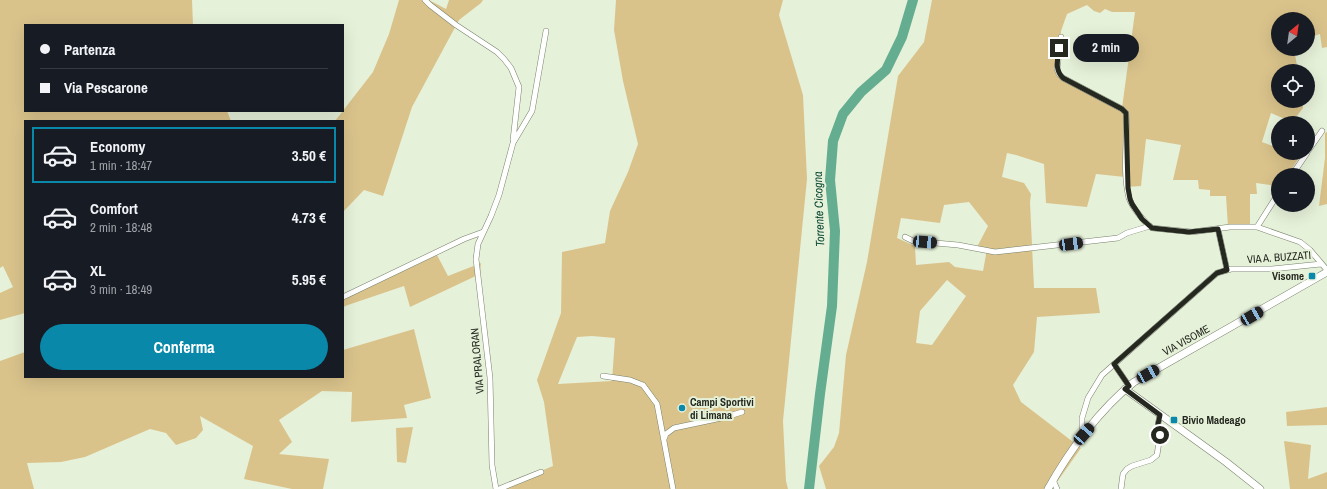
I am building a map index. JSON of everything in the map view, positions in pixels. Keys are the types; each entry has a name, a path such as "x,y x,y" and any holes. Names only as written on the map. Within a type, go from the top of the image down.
{"street":[{"name":"VIA PRALORAN","path":"425,0 456,25 497,52 511,68 519,87 513,143 499,195 478,244 476,259 490,378 492,465 496,489"},
{"name":"VIA PRALORAN","path":"513,143 532,111 546,31"},
{"path":"1061,37 1057,69 1059,74 1063,78 1122,109 1126,113 1127,180 1130,199 1142,219 1152,228 1189,232 1216,230 1230,227 1257,227 1300,242 1310,250 1327,271"},
{"path":"1315,141 1322,131"},
{"path":"1257,227 1271,205"},
{"path":"905,237 913,241 995,252 1118,238 1127,233 1150,226"},
{"path":"1216,230 1227,270"},
{"path":"344,297 458,242 483,232"},
{"name":"VIA A. BUZZATI","path":"1084,434 1082,418 1088,398 1102,374 1217,273 1231,269 1272,269 1321,264"},
{"name":"VIA VISOME","path":"1048,489 1084,434 1127,387 1327,271"},
{"path":"1114,364 1127,387 1160,415 1226,462 1260,489"},
{"path":"603,376 630,380 643,385 657,404 673,489"},
{"path":"664,440 666,434 674,428 726,417 742,412"},
{"path":"1121,489 1123,474 1127,469 1151,460 1157,455 1160,435 1158,424 1160,415"},
{"path":"499,489 541,472"},
{"path":"1053,480 1057,489"}],"shaded area":[{"path":"0,0 192,0 193,24 24,24 24,112 227,112 231,120 24,120 24,313 0,320 0,293 13,287 3,266 0,268"},
{"path":"399,0 429,0 446,9 449,0 483,0 459,20 412,107 383,196 364,190 344,211 344,120 336,120 342,112 344,112 344,109 373,72 389,34"},
{"path":"616,0 783,0 779,15 803,95 807,179 783,421 786,481 788,489 498,489 553,466 544,402 537,380 561,313 562,252 605,243 610,211 628,172 638,144 623,81 614,30","holes":["592,336 615,338 612,381 558,384 577,337"]},
{"path":"932,0 1327,0 1327,47 1322,48 1320,34 1315,36 1315,12 1271,12 1271,56 1295,56 1297,64 1271,64 1271,108 1303,108 1297,116 1278,116 1271,113 1262,142 1271,145 1271,160 1297,160 1292,168 1271,168 1271,185 1256,183 1257,194 1250,194 1250,225 1228,227 1226,196 1210,196 1210,190 1199,189 1198,180 1173,180 1181,145 1146,139 1141,186 1126,187 1125,177 1096,174 1087,207 1046,203 1044,164 1007,153 1002,177 1024,183 1031,194 1030,202 1034,288 1096,288 1100,313 1037,317 1034,352 1013,385 1021,402 1081,448 1052,489 826,489 819,466 834,447 839,433 846,355 867,262 898,76 924,42","holes":["1087,5 1094,11 1100,13 1105,9 1112,12 1135,12 1122,108 1059,74 1061,31 1067,14","969,202 988,226 977,247 987,249 983,271 955,267 949,262 916,265 915,246 897,238 901,218 940,223 944,205","947,280 966,296 932,345 916,343 920,311"]},
{"path":"1327,132 1327,204 1319,206 1325,158 1325,133"},
{"path":"437,255 448,276 481,263 480,274 410,307 404,286 344,307 344,299"},
{"path":"414,329 431,398 404,405 407,418 351,422 352,392 322,391 279,420 292,442 279,454 329,459 323,489 292,489 244,479 253,446 200,416 203,430 196,438 176,445 166,433 150,429 85,457 61,462 27,463 34,489 0,489 0,361 24,352 24,378 344,378 344,350"},
{"path":"1327,407 1327,425 1287,426 1286,412"},
{"path":"413,427 406,463 397,462 396,428"},
{"path":"1284,441 1311,445 1308,479 1327,472 1327,489 1290,489"}],"waterway":[{"name":"Torrente Cicogna","path":"809,489 832,306 835,231 830,180 833,141 843,114 861,92 886,70 902,37 913,0"}],"place":[{"name":"Visome","path":"1312,276"},
{"name":"Campi Sportivi di Limana","path":"682,408"},
{"name":"Bivio Madeago","path":"1174,420"}],"route":[{"path":"1059,48 1057,69 1063,78 1122,109 1126,113 1128,188 1132,204 1142,219 1152,228 1189,232 1218,229 1227,270 1217,273 1126,355 1114,364 1129,386 1125,389 1160,415 1158,424 1160,435"}]}
